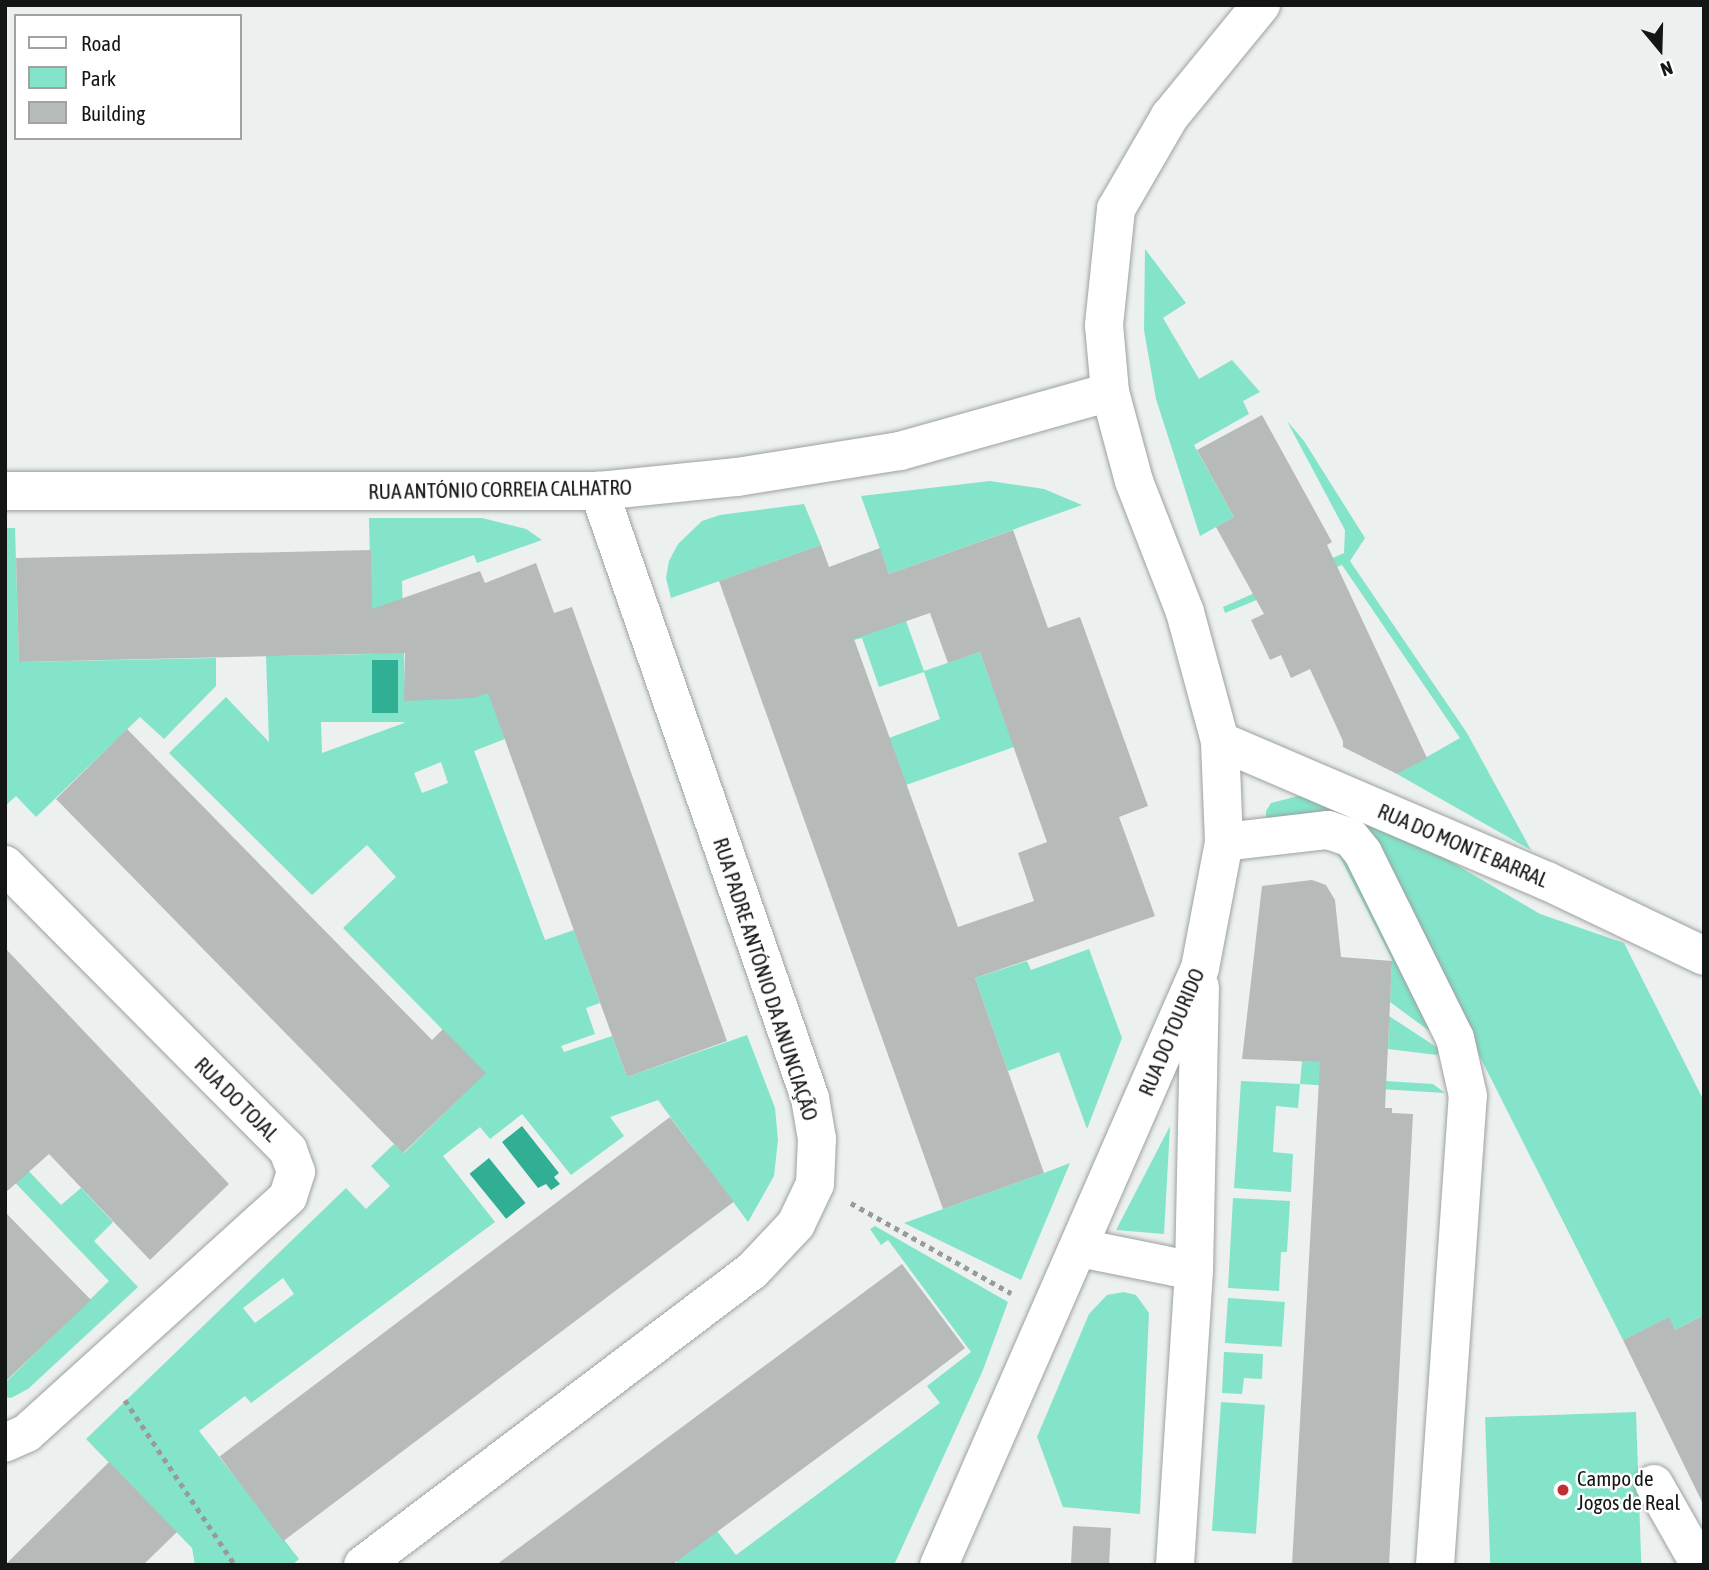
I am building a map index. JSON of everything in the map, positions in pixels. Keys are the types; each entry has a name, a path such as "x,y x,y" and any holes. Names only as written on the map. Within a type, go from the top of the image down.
{"street":[{"name":"RUA DO TOURIDO","path":"939,1565 1080,1248 1200,968 1224,842 1220,741 1185,612 1134,481 1110,392 1104,325 1115,209 1170,116 1261,5"},
{"name":"RUA ANTÓNIO CORREIA CALHATRO","path":"5,491 599,491 737,477 900,451 1110,392"},
{"name":"RUA PADRE ANTÓNIO DA ANUNCIAÇÃO","path":"363,1565 751,1272 796,1224 815,1184 817,1139 810,1098 599,491"},
{"name":"RUA DO MONTE BARRAL","path":"1220,741 1547,881 1704,956"},
{"path":"1224,842 1328,830 1351,838 1363,853 1455,1038 1468,1096 1435,1565"},
{"name":"RUA DO TOJAL","path":"5,865 288,1150 296,1172 288,1197 27,1433 5,1443"},
{"path":"1175,1565 1194,1271 1200,968"},
{"path":"1080,1248 1194,1271"},
{"path":"1654,1484 1700,1565"}],"path":[{"path":"886,1222 1008,1292"},
{"path":"101,1365 235,1565"}],"green space":[{"path":"1145,249 1186,303 1163,318 1199,379 1232,360 1260,392 1243,401 1249,414 1194,445 1234,517 1200,536 1156,399 1144,330"},
{"path":"1287,421 1304,441 1365,538 1350,561 1467,733 1531,850 1397,774 1460,738 1342,565 1225,613 1223,607 1344,553 1345,530"},
{"path":"990,481 1044,489 1082,505 889,574 861,496"},
{"path":"804,504 821,545 671,598 666,578 669,561 678,544 702,521 720,515"},
{"path":"369,518 482,518 526,529 542,540 477,563 474,555 402,581 405,691 471,643 505,739 474,751 545,940 574,930 600,1003 586,1008 595,1034 561,1046 564,1052 612,1036 627,1077 747,1035 775,1108 778,1140 774,1176 748,1222 658,1100 610,1117 624,1136 571,1175 522,1114 490,1139 480,1127 443,1156 495,1222 251,1403 245,1396 199,1431 299,1559 292,1565 195,1565 192,1548 86,1439 346,1188 366,1209 390,1186 371,1166 394,1144 404,1153 485,1073 343,928 396,877 367,845 312,895 169,753 226,697 269,742 266,656 372,654","holes":["321,722 404,722 404,723 322,753","441,762 448,783 422,793 414,773","283,1278 294,1294 255,1323 243,1308"]},
{"path":"5,528 15,528 19,662 216,658 216,686 164,739 140,717 36,817 16,796 5,806"},
{"path":"889,574 924,671 980,652 1014,747 906,785 889,738 940,719 924,672 879,687 862,638 854,640 843,607"},
{"path":"1310,793 1387,824 1540,914 1624,943 1704,1101 1704,1315 1675,1330 1668,1318 1623,1340 1366,831 1266,824 1266,811 1271,803"},
{"path":"1334,845 1344,852 1447,1044 1390,1002 1392,959"},
{"path":"1089,949 1122,1038 1087,1129 1059,1052 1008,1071 975,978 1027,961 1031,970"},
{"path":"1389,1016 1441,1050 1437,1055 1388,1049"},
{"path":"1302,1061 1321,1062 1321,1077 1433,1084 1445,1093 1300,1084"},
{"path":"1241,1081 1300,1084 1298,1108 1276,1106 1273,1152 1293,1154 1291,1192 1234,1188"},
{"path":"1170,1126 1164,1234 1116,1230"},
{"path":"5,1146 61,1205 81,1188 113,1222 94,1241 138,1287 28,1389 11,1398 5,1397 5,1383 109,1281 5,1172"},
{"path":"1070,1163 1021,1280 904,1223 1044,1173"},
{"path":"1233,1198 1290,1201 1287,1252 1281,1252 1279,1291 1228,1288"},
{"path":"875,1226 1008,1302 983,1370 894,1565 679,1565 676,1561 717,1531 736,1555 940,1403 927,1386 971,1352 888,1240 881,1245 870,1229"},
{"path":"1124,1292 1136,1295 1149,1313 1140,1514 1063,1507 1037,1437 1089,1314 1107,1295"},
{"path":"1228,1298 1285,1302 1282,1347 1225,1343"},
{"path":"1224,1352 1263,1354 1262,1379 1244,1378 1242,1394 1222,1393"},
{"path":"1221,1402 1265,1405 1256,1534 1212,1531"},
{"name":"Campo de Jogos de Real","path":"1636,1412 1641,1565 1490,1565 1485,1417"}],"shaded area":[{"path":"372,660 398,660 398,713 372,713"},
{"path":"522,1126 559,1173 554,1177 560,1184 551,1190 546,1184 538,1188 502,1142"},
{"path":"489,1158 526,1203 506,1219 470,1174"}],"building":[{"path":"1262,415 1332,542 1327,545 1427,758 1397,774 1343,747 1343,741 1310,669 1291,678 1281,655 1270,660 1251,620 1264,614 1216,527 1234,517 1197,450"},
{"path":"1013,530 1048,628 1080,617 1148,806 1119,817 1155,916 975,978 1044,1173 943,1209 719,581 821,545 829,567 880,548 889,574","holes":["930,613 948,663 980,652 1047,842 1018,853 1034,901 958,927 854,639"]},
{"path":"371,550 372,609 480,571 485,583 536,563 554,613 572,607 727,1041 627,1077 488,693 474,698 404,701 405,653 19,662 16,558"},
{"path":"127,729 432,1040 443,1029 486,1073 403,1153 56,799"},
{"path":"1312,880 1326,885 1335,900 1341,957 1392,961 1385,1108 1392,1108 1392,1113 1413,1114 1389,1565 1292,1565 1320,1062 1242,1059 1262,886"},
{"path":"5,948 229,1184 150,1260 49,1154 5,1193"},
{"path":"670,1117 734,1202 283,1541 220,1456"},
{"path":"5,1212 91,1300 5,1382"},
{"path":"902,1264 965,1348 923,1380 672,1565 496,1565"},
{"path":"1704,1315 1704,1506 1623,1340 1669,1317 1675,1330"},
{"path":"109,1462 177,1532 143,1565 5,1565"},
{"path":"1073,1526 1111,1528 1109,1565 1071,1565"}],"place":[{"name":"Campo de Jogos de Real","path":"1563,1490"}]}
